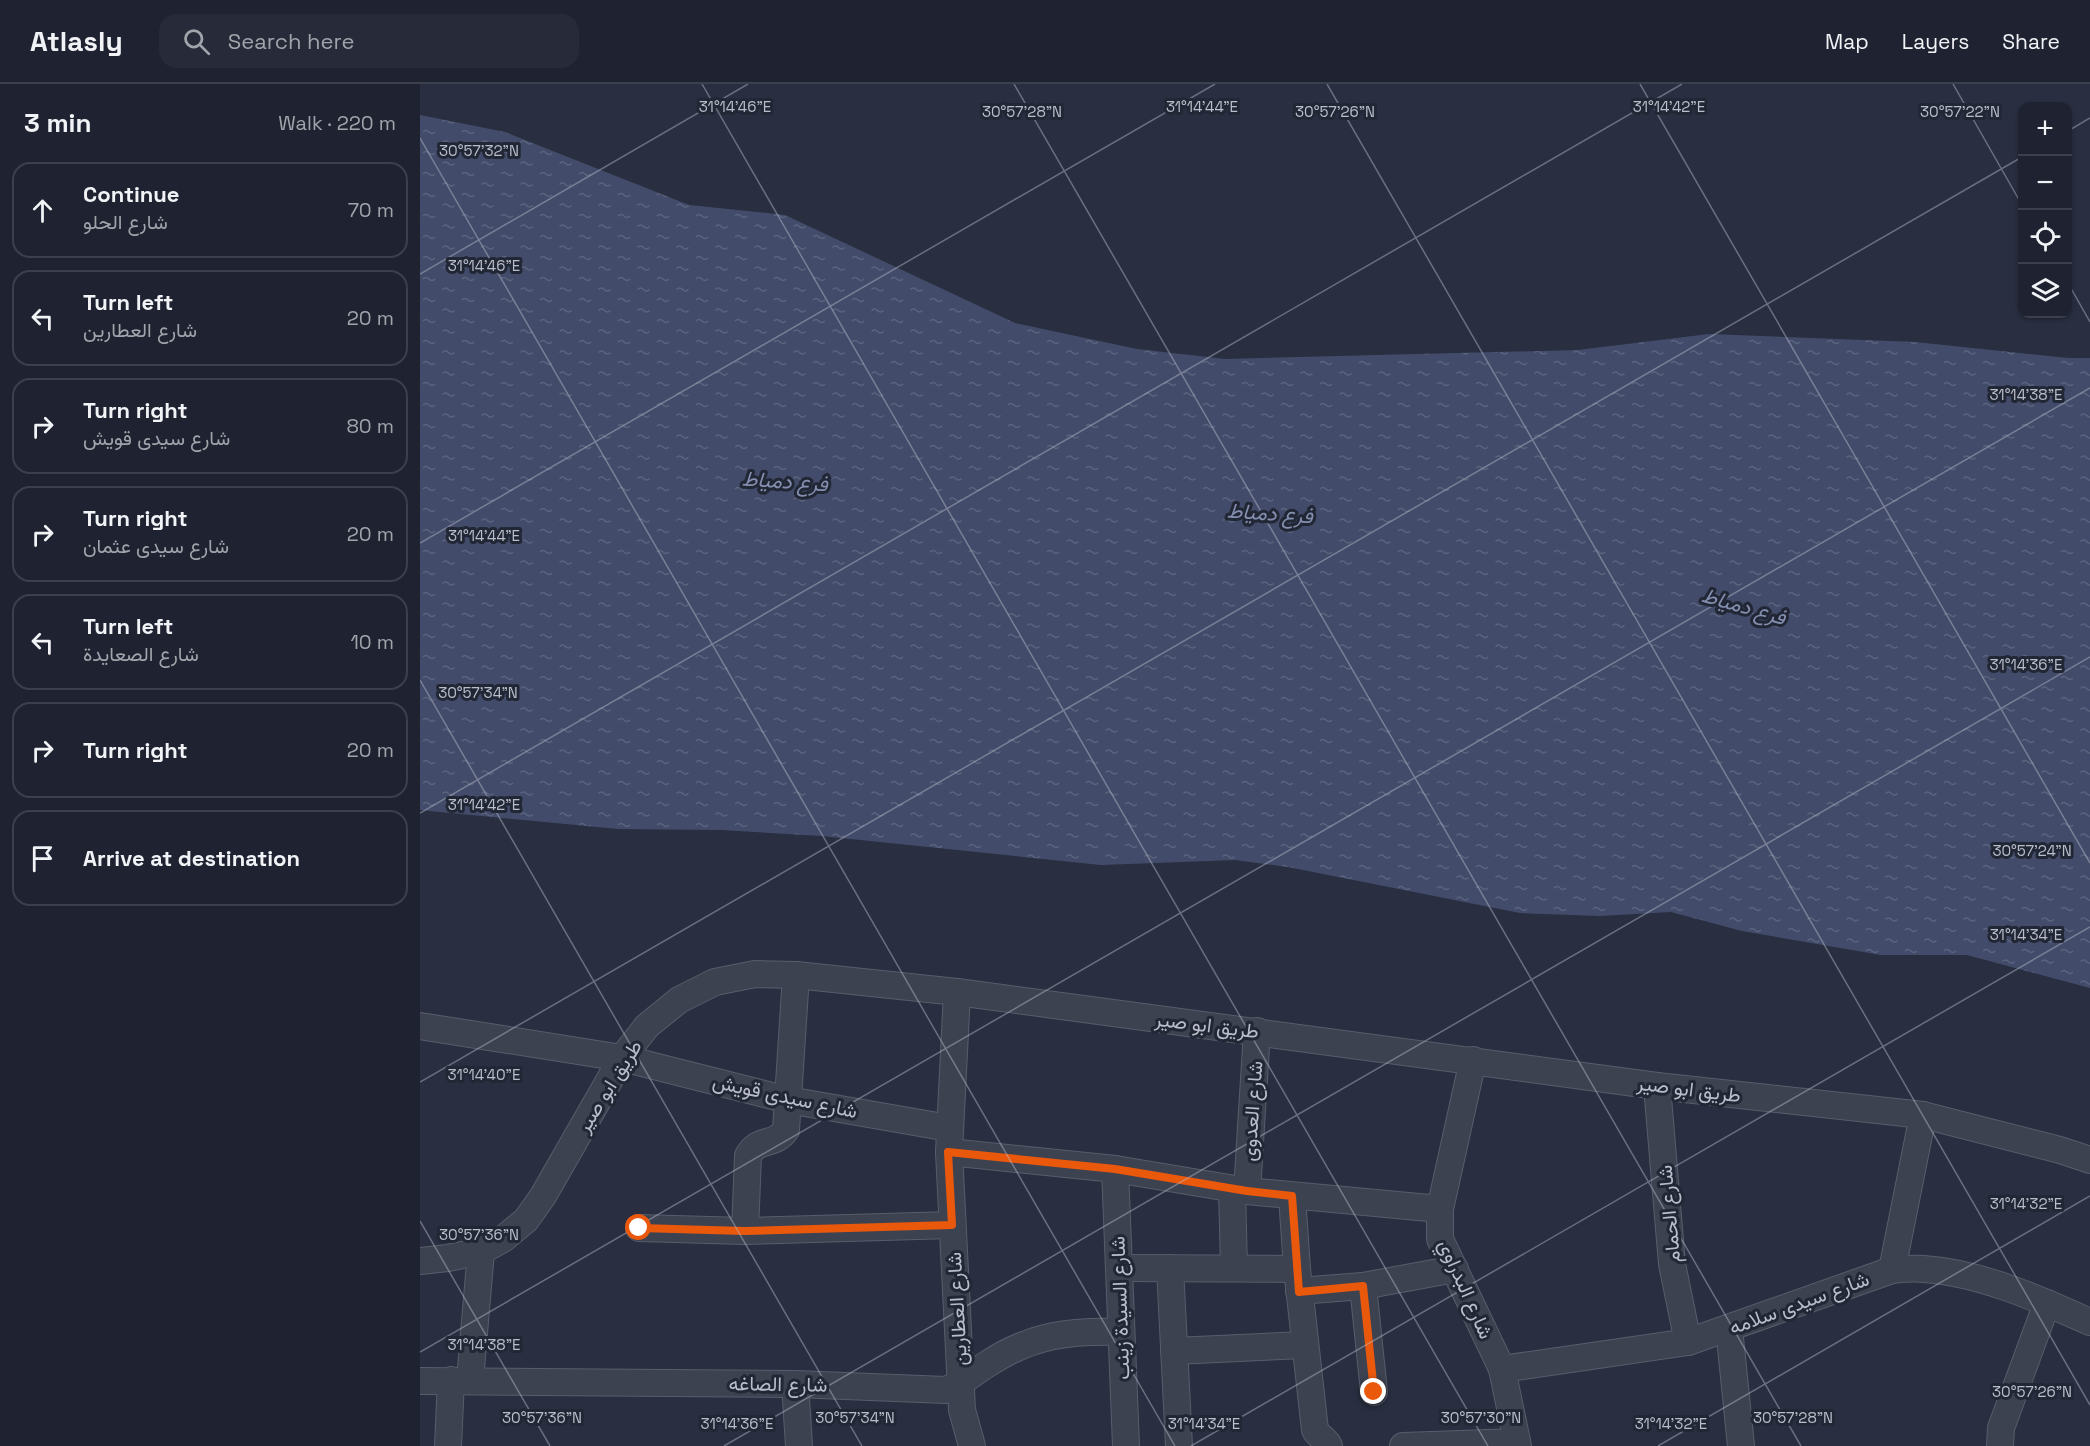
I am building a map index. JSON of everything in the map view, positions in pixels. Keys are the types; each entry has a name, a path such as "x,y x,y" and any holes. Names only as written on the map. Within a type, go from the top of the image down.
{"street":[{"name":"طريق ابو صير","path":"420,1261 481,1251 503,1239 526,1220 543,1196 622,1058 647,1026 679,1000 715,982 755,974 796,975 957,992 1657,1086 1923,1115 2060,1150 2090,1160"},
{"path":"745,1231 748,1156 751,1149 758,1144 780,1138 786,1130 796,975"},
{"name":"شارع العطارين","path":"957,992 949,1140 962,1410 972,1446"},
{"name":"شارع سيدى قويش","path":"420,1026 622,1058 949,1140 1240,1190 1440,1209"},
{"name":"شارع العدوى","path":"1234,1268 1257,1031"},
{"name":"شارع البدراوي","path":"1473,1060 1440,1209 1440,1239 1502,1369 1518,1444"},
{"name":"شارع الحمام","path":"1657,1086 1672,1264 1688,1342"},
{"path":"1892,1270 1923,1115"},
{"name":"شارع السيدة زينب","path":"1115,1169 1126,1446"},
{"path":"1292,1196 1298,1280 1315,1430 1329,1446"},
{"path":"639,1228 745,1231 952,1225"},
{"name":"طريق ابو صير","path":"420,1250 448,1258"},
{"path":"448,1446 481,1251"},
{"path":"1119,1268 1234,1268 1298,1280 1363,1286 1455,1269"},
{"path":"1170,1268 1179,1446"},
{"name":"شارع سيدى سلامه","path":"1502,1369 1688,1342 1892,1270 1924,1269 1979,1279 2047,1302 2090,1323"},
{"path":"1363,1286 1374,1392"},
{"path":"2001,1446 2001,1428 2047,1302"},
{"path":"1729,1328 1741,1446"},
{"name":"شارع الصاغه","path":"420,1381 795,1384 946,1390 961,1384 988,1363 1019,1346 1052,1335 1086,1330 1121,1332"},
{"path":"1174,1351 1305,1345"},
{"path":"795,1384 799,1446"},
{"path":"1403,1446 1518,1444"}],"water":[{"name":"فرع دمياط","path":"420,115 505,132 689,205 785,215 1015,323 1137,349 1225,359 1578,350 1709,334 1915,342 2068,358 2090,358 2090,988 1967,955 1881,955 1742,931 1671,912 1600,916 1520,913 1288,867 1235,860 1101,865 822,836 722,830 618,829 420,810"}],"route":[{"path":"639,1228 745,1231 952,1225 948,1152 1115,1169 1247,1191 1292,1196 1299,1292 1363,1286 1374,1392"}]}
